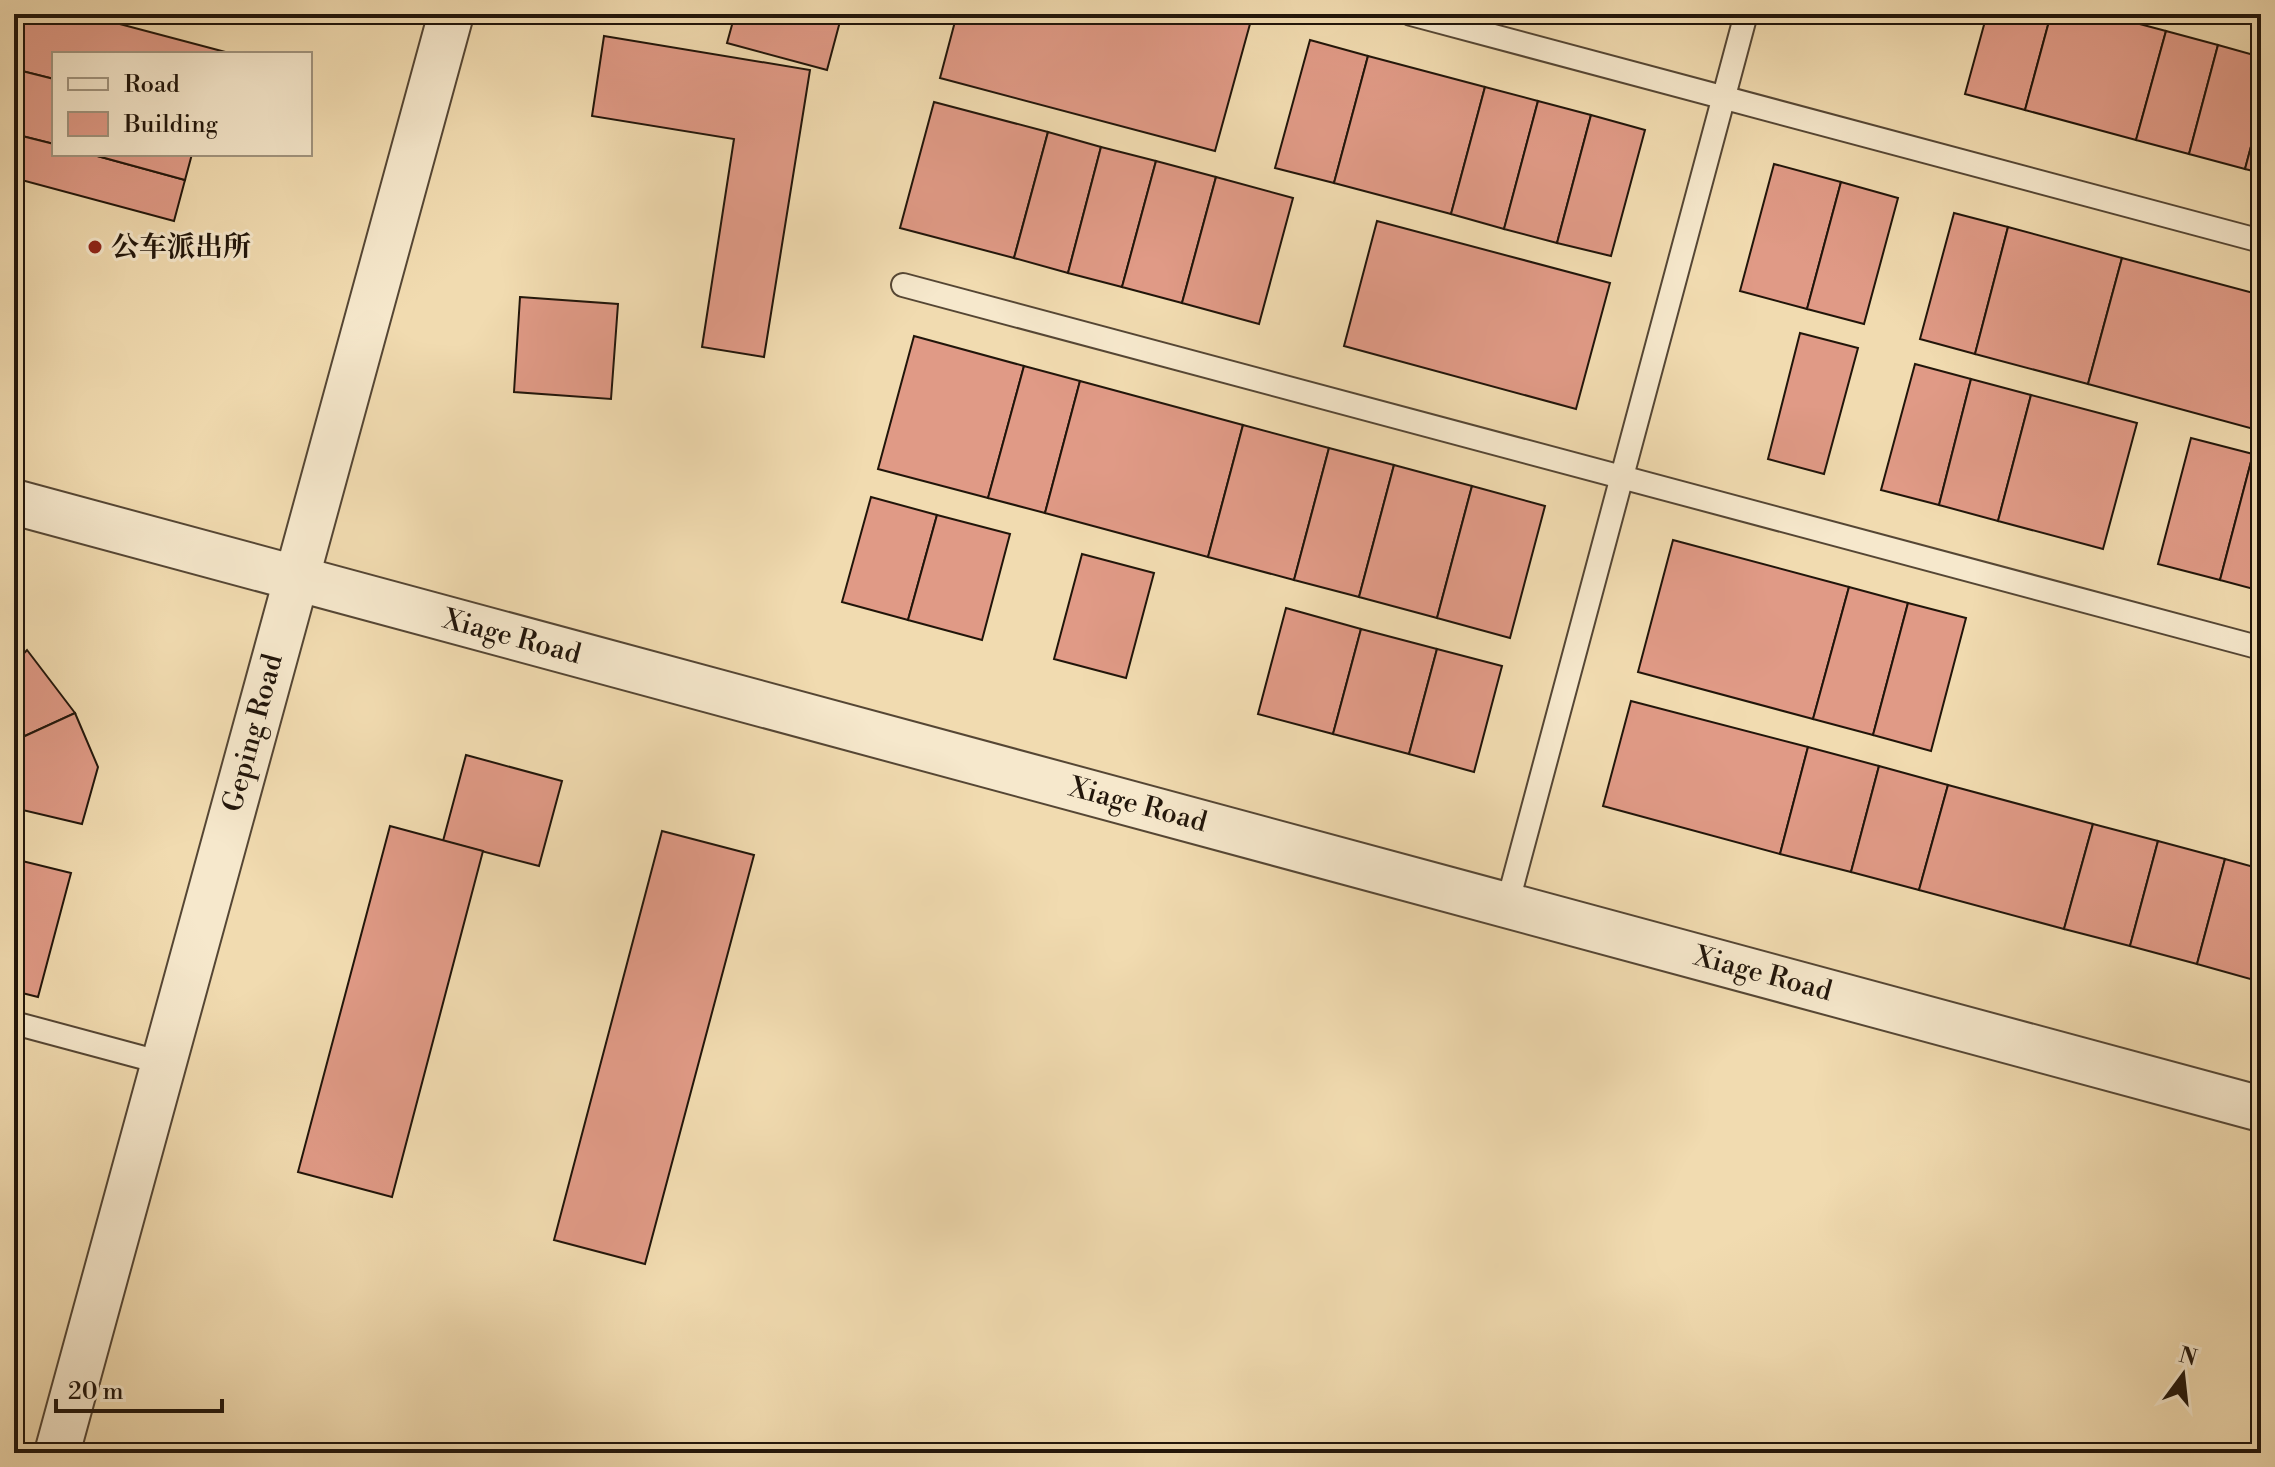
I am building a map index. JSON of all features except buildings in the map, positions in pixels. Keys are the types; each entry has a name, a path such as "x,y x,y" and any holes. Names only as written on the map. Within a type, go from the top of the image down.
{"street":[{"name":"Geping Road","path":"57,1453 451,14"},
{"name":"Xiage Road","path":"14,502 2261,1109"}],"lane":[{"path":"1411,14 2261,241"},
{"path":"1507,905 1746,14"},
{"path":"903,285 2261,648"},
{"path":"14,1023 163,1063"}],"place":[{"name":"公车派出所","path":"95,247"}]}
